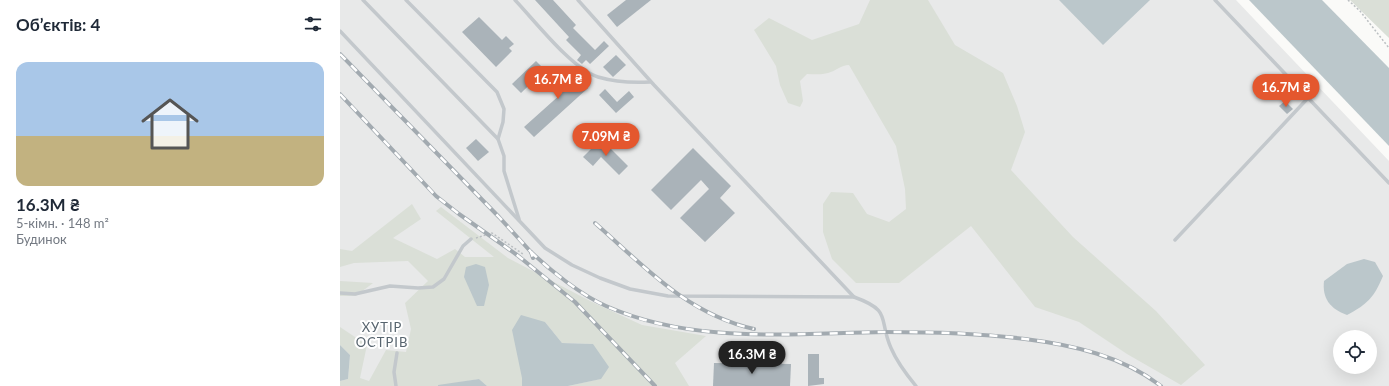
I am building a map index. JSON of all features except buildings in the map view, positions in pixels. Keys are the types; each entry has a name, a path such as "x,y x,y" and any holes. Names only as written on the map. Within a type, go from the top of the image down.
{"lane":[{"path":"363,0 498,139 504,156 504,171 519,220"},
{"path":"406,0 497,92 504,108 503,122 498,139"},
{"path":"515,0 575,63 598,77 632,83 650,82"},
{"path":"578,0 650,82 854,297"},
{"path":"1215,0 1389,183"},
{"path":"340,31 545,248 572,265 630,289 668,296 854,297 867,302 879,310 884,318 889,345 896,361 916,386"},
{"path":"1175,240 1308,98"},
{"path":"340,293 355,294 390,286 418,288 433,287 444,279 463,246 471,239"},
{"path":"396,386 394,372 397,353"}],"path":[{"path":"1348,0 1360,11 1389,48"},
{"path":"471,239 492,233 523,254"}],"shaded area":[{"path":"340,0 1236,0 1389,161 1389,386 340,386"},
{"path":"870,0 928,0 955,45 1003,73 1017,106 1025,132 1011,170 1073,237 1156,311 1205,365 1181,385 1127,354 1079,322 1035,307 971,226 899,283 856,283 832,259 823,232 823,204 831,192 853,193 867,214 889,222 906,209 905,189 896,146 849,65 825,74 807,74 800,81 803,101 800,107 788,103 780,85 776,66 754,30 769,18 812,40 859,24"},
{"path":"1059,0 1150,0 1103,45"},
{"path":"1249,0 1322,0 1389,68 1389,146"},
{"path":"1350,0 1389,0 1389,38"},
{"path":"412,204 421,219 393,238 437,259 455,249 465,257 494,257 436,211 441,207 508,258 592,302 642,325 706,336 675,363 689,386 568,386 600,379 593,344 562,343 545,322 522,378 522,386 487,386 479,379 438,386 340,386 340,381 348,379 350,355 340,345 340,327 367,345 360,378 369,381 386,350 406,352 411,329 405,303 428,281 408,261 354,263 340,267 340,249 352,251"},
{"path":"1364,259 1375,262 1383,276 1370,299 1347,315 1341,313 1328,302 1324,293 1324,281 1347,264"},
{"path":"476,264 485,267 489,285 484,306 477,306 464,277 466,267"},
{"path":"340,281 373,283 356,296 340,296"},
{"path":"521,315 545,322 562,343 593,344 609,367 601,379 568,386 522,386 522,378 512,330"},
{"path":"340,345 350,355 348,379 340,381"},
{"path":"479,379 487,386 438,386 438,385"}],"railway":[{"path":"340,54 499,217 531,252 533,258"},
{"path":"340,94 436,196 517,255 575,302 655,386"},
{"path":"595,223 650,272 687,300 730,322 754,329"},
{"path":"531,252 567,282 596,301 639,318 674,327 709,332 744,334 920,332 973,334 1025,339 1061,345 1096,354 1130,367 1161,386"}],"district":[{"name":"ХУТІР ОСТРІВ","path":"382,334"}]}
